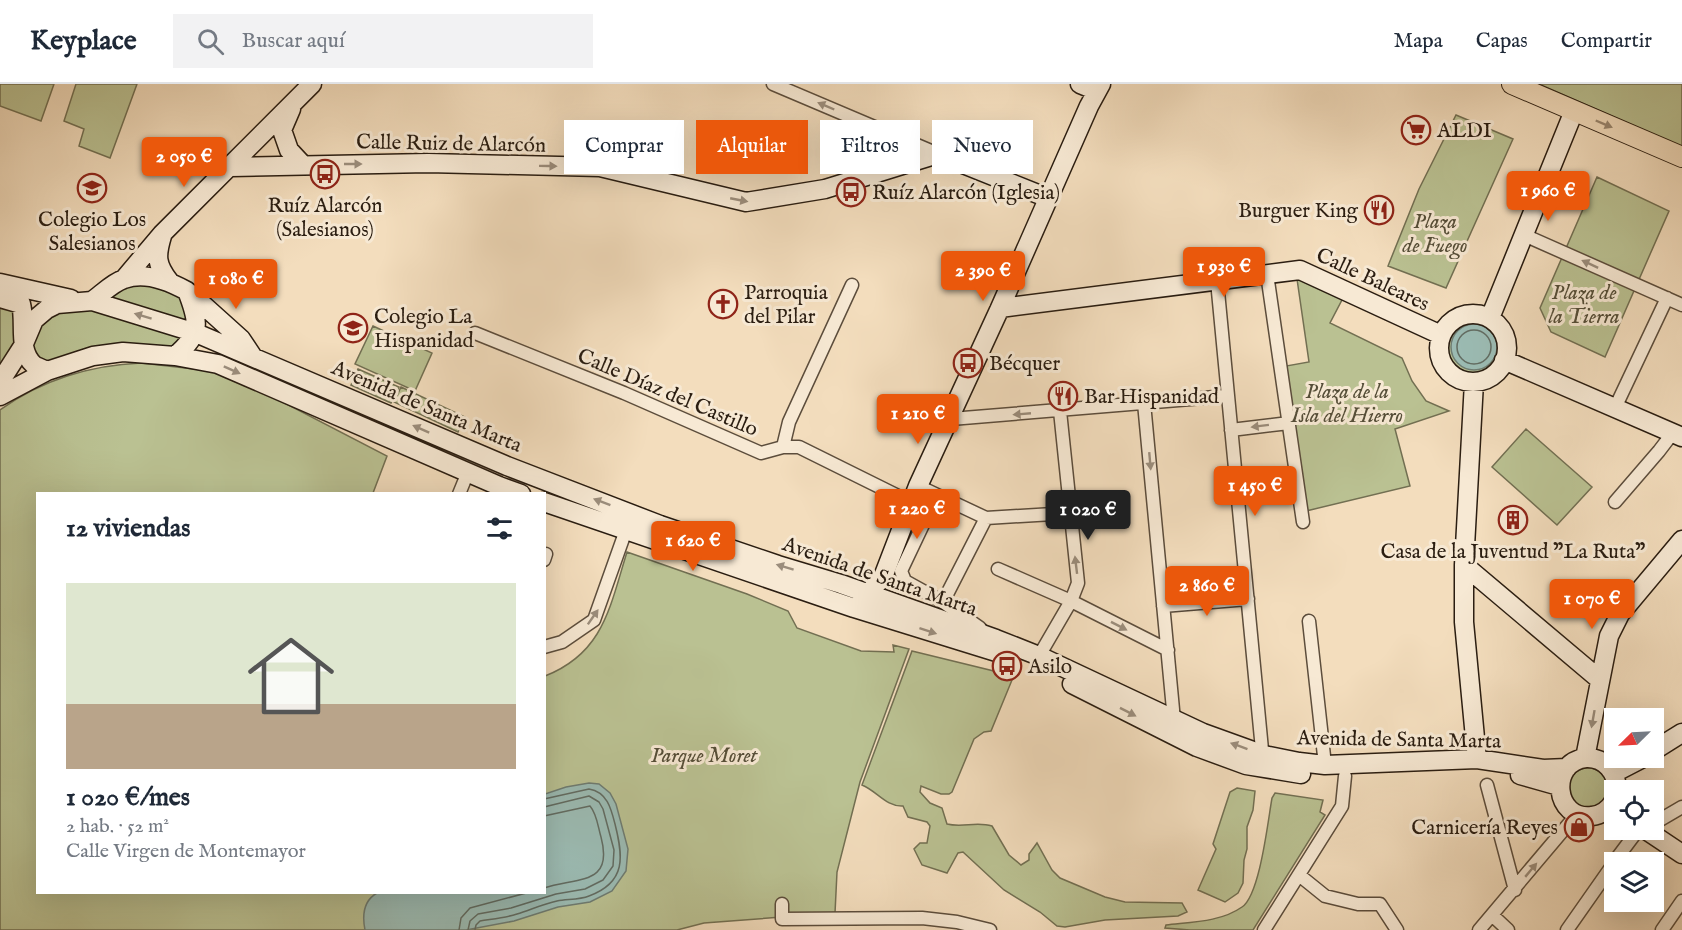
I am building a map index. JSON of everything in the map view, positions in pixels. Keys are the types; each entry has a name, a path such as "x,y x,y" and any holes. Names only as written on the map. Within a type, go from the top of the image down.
{"main road":[{"path":"0,283 88,302 124,279 162,234 312,84"},
{"path":"1512,84 1682,157"},
{"path":"854,608 873,583 951,419 1048,198 1093,86"},
{"path":"294,102 282,130 289,150 302,164"},
{"path":"1490,318 1574,111"},
{"name":"Calle Ruiz de Alarcón","path":"231,167 428,163 600,167 746,202 803,194 873,174"},
{"path":"988,174 1048,198"},
{"path":"162,234 157,252 158,262 169,281"},
{"name":"Calle Baleares","path":"1000,308 1300,270 1441,335"},
{"path":"124,279 142,276 169,281 187,291 241,339 253,357"},
{"path":"175,356 185,348 196,333 196,314 187,291"},
{"path":"3,297 21,304 24,317 23,346 33,364 47,371"},
{"name":"Avenida de Santa Marta","path":"0,382 23,346 34,320 57,304 88,302 196,333 517,470 660,525 841,584 873,583 896,604 996,639 1171,726 1203,733 1263,762 1304,775 1345,776 1475,771 1512,773 1559,786"},
{"path":"1471,314 1490,318 1497,324 1506,341 1504,360 1500,369 1492,376 1474,382 1453,375 1445,367 1440,357 1441,335 1453,320 1461,316 1471,314"},
{"path":"0,396 47,371 93,356 123,351 175,356 218,364 516,492"},
{"path":"1504,360 1677,436"},
{"path":"1474,382 1464,565 1464,622 1478,759"},
{"name":"Avenida de Santa Marta","path":"546,503 854,608 1037,660"},
{"path":"1585,758 1609,636 1620,614 1682,540"},
{"path":"1464,565 1599,679"},
{"path":"873,583 873,613"},
{"path":"1664,744 1682,733"},
{"path":"1604,812 1596,816 1586,817 1576,814 1563,803 1559,786 1567,768 1575,761 1585,758 1602,762 1609,780"},
{"name":"Avenida de Santa Marta","path":"1263,762 1325,765 1478,759 1543,769 1567,768"},
{"path":"1626,780 1635,768"},
{"path":"1661,840 1682,854"}],"street":[{"path":"773,84 858,120"},
{"path":"1524,235 1682,305"},
{"path":"1267,274 1303,522"},
{"path":"1217,281 1263,762"},
{"path":"783,447 789,422 852,285"},
{"path":"1615,408 1667,298"},
{"name":"Calle Díaz del Castillo","path":"476,333 624,393 761,453 783,447 799,447 914,494 937,495 986,518"},
{"path":"951,419 1227,396"},
{"path":"1144,403 1168,650 1171,726"},
{"path":"1037,660 1071,601 1078,583 1060,411"},
{"path":"1231,430 1289,423"},
{"path":"1615,502 1677,436"},
{"path":"460,492 468,472"},
{"path":"937,495 901,571 905,580 944,602 996,639"},
{"path":"944,602 986,518 1070,513"},
{"path":"546,646 562,642 594,620 626,530"},
{"path":"998,569 1071,601 1168,650"},
{"path":"1164,606 1248,599"},
{"path":"1309,621 1325,765"},
{"path":"1264,930 1342,806 1345,776"},
{"path":"1487,785 1515,890"},
{"path":"1664,818 1682,807"},
{"path":"1479,930 1515,890 1576,814"},
{"path":"1299,875 1325,896 1358,904 1380,904 1397,930"},
{"path":"1567,930 1604,877"},
{"path":"1662,930 1682,901"},
{"path":"782,904 782,920 922,918 957,922 990,930"},
{"path":"1492,915 1508,930"}],"green space":[{"path":"0,84 54,84 41,121 0,106"},
{"path":"76,84 137,84 110,158 79,146 84,129 64,121"},
{"path":"1539,84 1682,84 1682,147"},
{"name":"Plaza de Fuego","path":"1456,115 1513,139 1446,288 1388,266 1419,189"},
{"name":"Plaza de la Tierra","path":"1597,177 1669,211 1605,357 1551,332 1540,308"},
{"name":"Plaza de la Isla del Hierro","path":"1304,278 1344,296 1330,323 1402,358 1412,381 1426,401 1449,411 1395,429 1410,486 1306,511 1286,366 1309,362 1297,279"},
{"path":"143,282 180,295 188,325 106,299 127,285"},
{"path":"0,307 11,309 16,314 14,355 0,378"},
{"path":"88,307 185,337 172,348 48,363 39,360 31,344 46,319 59,312"},
{"path":"1466,317 1478,317 1494,326 1501,336 1503,348 1501,360 1494,370 1478,379 1466,379 1455,374 1446,365 1441,354 1441,342 1446,331 1455,322"},
{"path":"373,326 432,353 415,391 355,364"},
{"name":"Parque Moret","path":"141,363 212,371 250,385 387,456 373,492 36,492 36,894 546,894 546,676 580,655 602,626 627,552 747,594 788,611 797,628 861,651 894,652 893,645 909,649 860,782 837,872 835,913 704,923 677,930 0,930 0,410 49,382 85,371"},
{"path":"358,369 399,387 391,403 351,385"},
{"path":"401,387 465,417 458,432 394,402"},
{"path":"1526,429 1592,487 1557,525 1492,467"},
{"path":"912,651 1006,674 1012,680 991,731 984,732 974,739 952,792 941,794 921,786 920,792 930,803 942,808 947,824 992,826 1009,855 1021,865 1029,860 1029,854 1037,843 1052,870 1060,878 1105,897 1125,902 1182,903 1187,912 1178,916 1105,920 1065,927 1057,926 1040,912 1004,890 963,852 958,853 947,873 922,865 914,849 920,843 927,843 930,826 927,822 908,817 903,806 892,804 862,785"},
{"path":"1588,768 1602,774 1605,780 1602,802 1588,808 1574,802 1568,788 1574,774"},
{"path":"1237,788 1255,791 1253,810 1247,827 1243,883 1238,893 1225,902 1198,890 1216,849 1213,844 1230,792"},
{"path":"1275,793 1323,800 1320,812 1325,815 1253,930 1165,928 1166,925 1225,916 1242,907 1248,900 1258,873 1272,798"}],"water":[{"path":"1474,324 1490,331 1497,347 1490,363 1474,370 1458,363 1451,347 1458,331"},
{"path":"589,783 599,784 610,793 616,804 628,849 626,871 612,891 590,902 558,907 514,921 466,930 365,930 366,904 375,894 546,894 546,794"}],"place":[{"name":"ALDI","path":"1416,130"},
{"name":"Ruíz Alarcón (Salesianos)","path":"325,174"},
{"name":"Colegio Los Salesianos","path":"92,188"},
{"name":"Ruíz Alarcón (Iglesia)","path":"851,192"},
{"name":"Burguer King","path":"1379,210"},
{"name":"Parroquia del Pilar","path":"723,304"},
{"name":"Colegio La Hispanidad","path":"353,328"},
{"name":"Bécquer","path":"968,363"},
{"name":"Bar Hispanidad","path":"1063,396"},
{"name":"Casa de la Juventud \"La Ruta\"","path":"1513,520"},
{"name":"Asilo","path":"1007,666"},
{"name":"Carnicería Reyes","path":"1579,827"}]}
